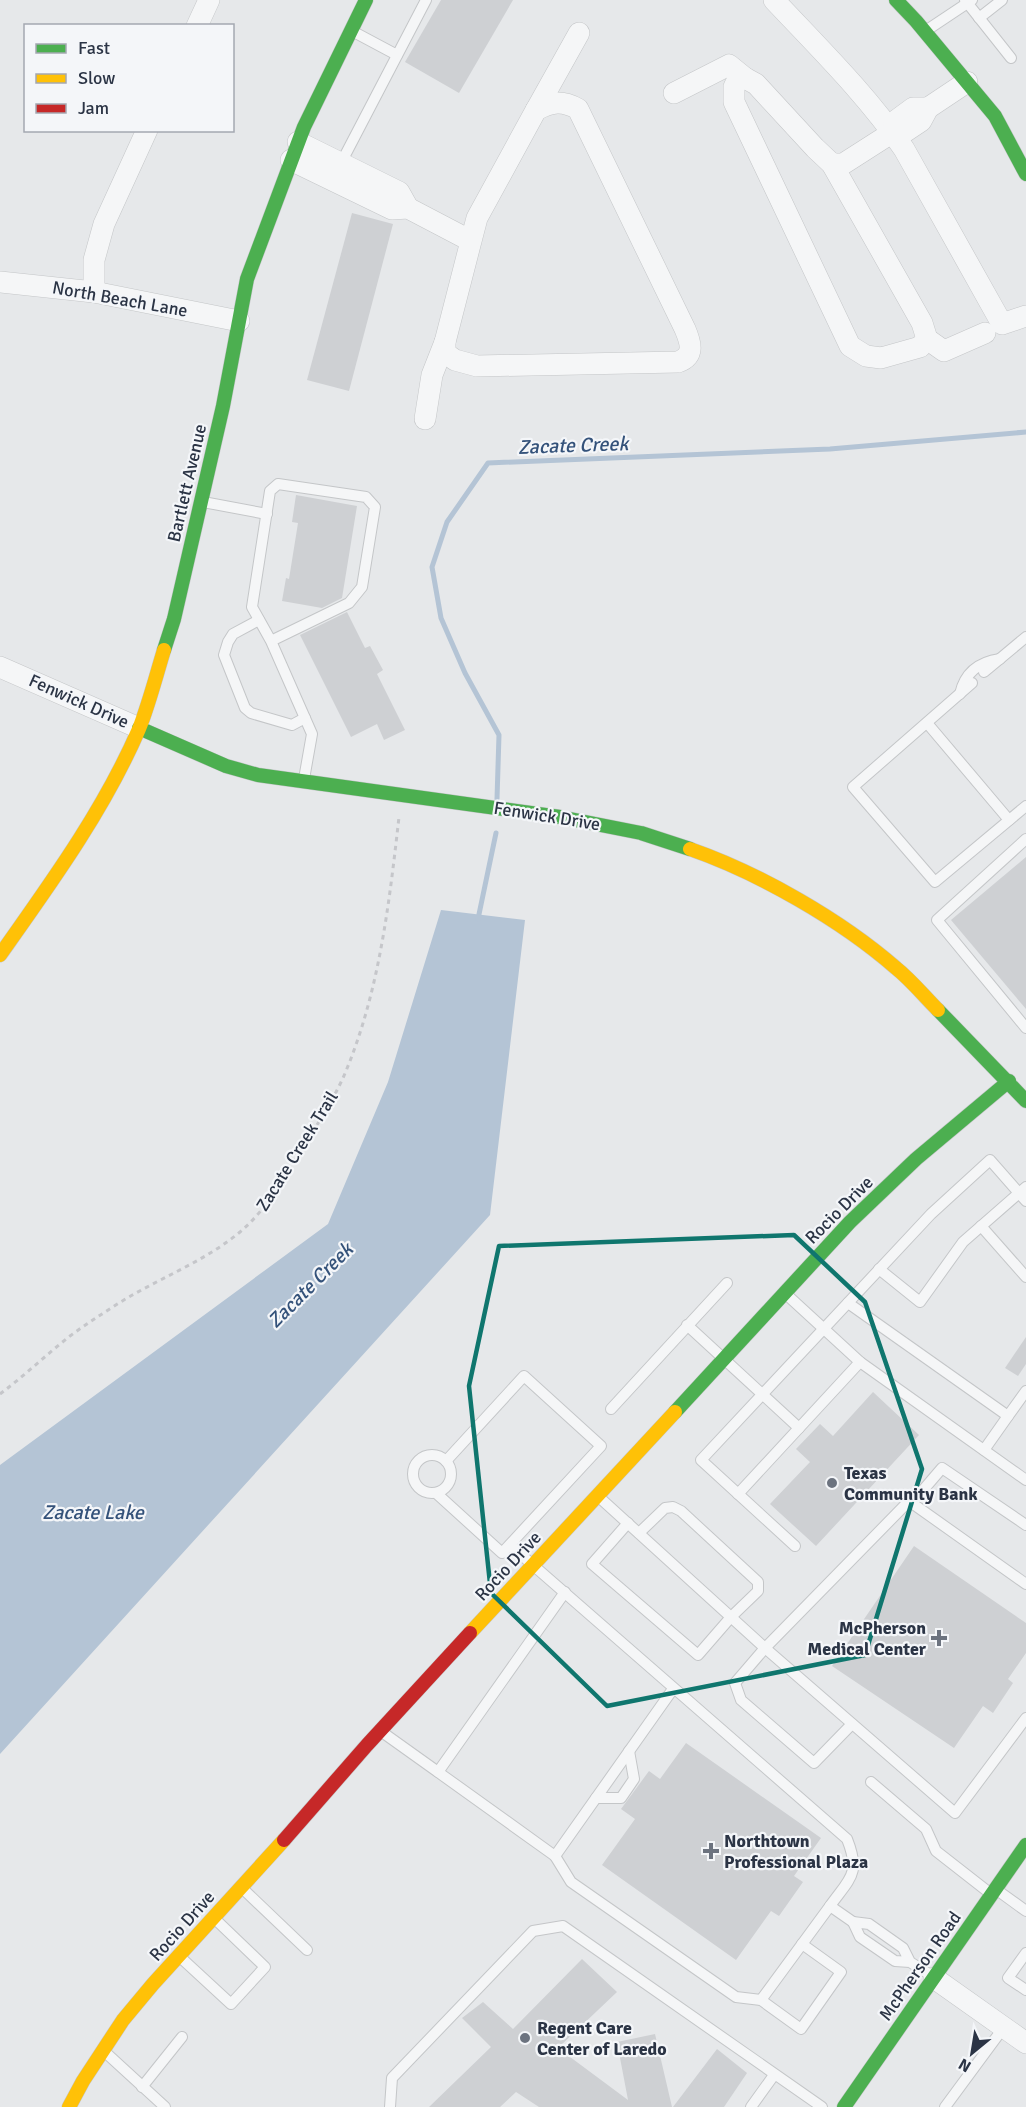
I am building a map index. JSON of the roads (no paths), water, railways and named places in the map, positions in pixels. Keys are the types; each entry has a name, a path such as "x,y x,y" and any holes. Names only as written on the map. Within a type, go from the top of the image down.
{"street":[{"path":"198,24 209,0"},
{"name":"Bartlett Avenue","path":"0,955 58,874 99,807 139,728 174,619 223,406 247,279 295,151 366,0"},
{"path":"774,0 836,66 893,132 1002,324 1026,316"},
{"path":"896,0 995,117 1026,174"},
{"path":"425,419 432,375 445,342 477,218 579,33"},
{"path":"674,93 729,65 756,84 832,164 922,323 927,339 944,351 985,333"},
{"path":"745,78 737,81 734,87 734,102 850,346 866,356 880,358 920,347 927,339"},
{"path":"893,132 894,122 900,117 914,108 928,108 967,82"},
{"path":"445,342 445,353 455,360 477,366 678,362 689,354 691,345 685,329 578,109 566,102 550,103 536,110"},
{"path":"94,292 94,260 104,224 146,132"},
{"path":"832,164 843,164 893,132"},
{"path":"295,151 341,163 399,192 408,208"},
{"path":"295,151 392,209 408,208 471,241"},
{"name":"North Beach Lane","path":"0,282 94,292 239,321"},
{"name":"Fenwick Drive","path":"0,667 226,766 258,775 560,817 640,833 694,851 772,885 843,927 897,968 1026,1101"},
{"name":"Rocio Drive","path":"69,2107 123,2020 380,1731 850,1222 916,1159 1009,1081"},
{"name":"McPherson Road","path":"844,2107 1026,1846"},
{"path":"934,1978 1026,2043"}],"lane":[{"path":"341,163 426,0"},
{"path":"979,18 1002,0"},
{"path":"925,32 968,1 1011,58"},
{"path":"351,30 397,55"},
{"path":"271,641 349,603 362,587 375,507 366,497 278,484 270,491 252,608 271,641 312,734 303,782"},
{"path":"201,502 267,514"},
{"path":"259,620 233,634 224,655 245,708 251,713 292,725 305,718"},
{"path":"984,672 1026,637"},
{"path":"960,694 963,680 984,662 1000,659"},
{"path":"972,683 853,787 935,882 1026,806"},
{"path":"927,723 1009,820"},
{"path":"1026,839 937,920 1026,1028"},
{"path":"795,1546 701,1460 823,1328 931,1214 990,1160 1024,1193 963,1242 920,1302 879,1269"},
{"path":"981,1226 1026,1277"},
{"path":"611,1409 727,1283"},
{"path":"785,1293 860,1362 1026,1480"},
{"path":"848,1303 1008,1416"},
{"path":"687,1325 799,1428"},
{"path":"738,1494 860,1362"},
{"path":"436,1493 502,1553 601,1446 524,1376 446,1461"},
{"path":"984,1450 1026,1391"},
{"path":"435,1455 446,1461 450,1480 442,1490 430,1493 419,1488 412,1471 418,1460 435,1455"},
{"path":"912,1503 942,1468 1026,1525"},
{"path":"597,1496 765,1648 955,1814 1026,1718"},
{"path":"852,1724 814,1762 741,1700 735,1683 765,1648 909,1501 1026,1584"},
{"path":"628,1523 592,1564 698,1655 731,1617 758,1591 758,1582 674,1507 665,1509 639,1533"},
{"path":"510,1545 847,1839 854,1856 854,1872 761,2001"},
{"path":"438,1772 565,1592"},
{"path":"555,1856 673,1689"},
{"path":"380,1731 555,1856 571,1882 736,1997 761,2001 801,2029 841,1972 802,1944"},
{"path":"596,1798 621,1798 634,1779 629,1751"},
{"path":"871,1782 926,1829 936,1851 1026,1911"},
{"path":"241,1888 307,1950"},
{"path":"830,1906 853,1922 869,1924 903,1948 910,1962 934,1978"},
{"path":"179,1956 231,2004 265,1967 213,1918"},
{"path":"390,2107 392,2078 533,1931 563,1926 822,2107"},
{"path":"1026,1953 1008,1978 1026,1990"},
{"path":"945,2107 1004,2027"},
{"path":"142,2087 182,2037"},
{"path":"103,2050 165,2107"},
{"path":"751,2107 774,2074"}],"water":[{"name":"Zacate Lake","path":"441,910 525,920 490,1215 0,1754 0,1465 328,1224 388,1082"}],"waterway":[{"name":"Zacate Creek","path":"497,799 499,735 465,673 441,618 432,567 447,522 488,463 830,449 1026,432"},
{"name":"Zacate Creek","path":"478,919 496,833"}],"place":[{"name":"Texas Community Bank","path":"832,1483"},
{"name":"McPherson Medical Center","path":"939,1638"},
{"name":"Northtown Professional Plaza","path":"711,1851"},
{"name":"Regent Care Center of Laredo","path":"525,2038"}]}
